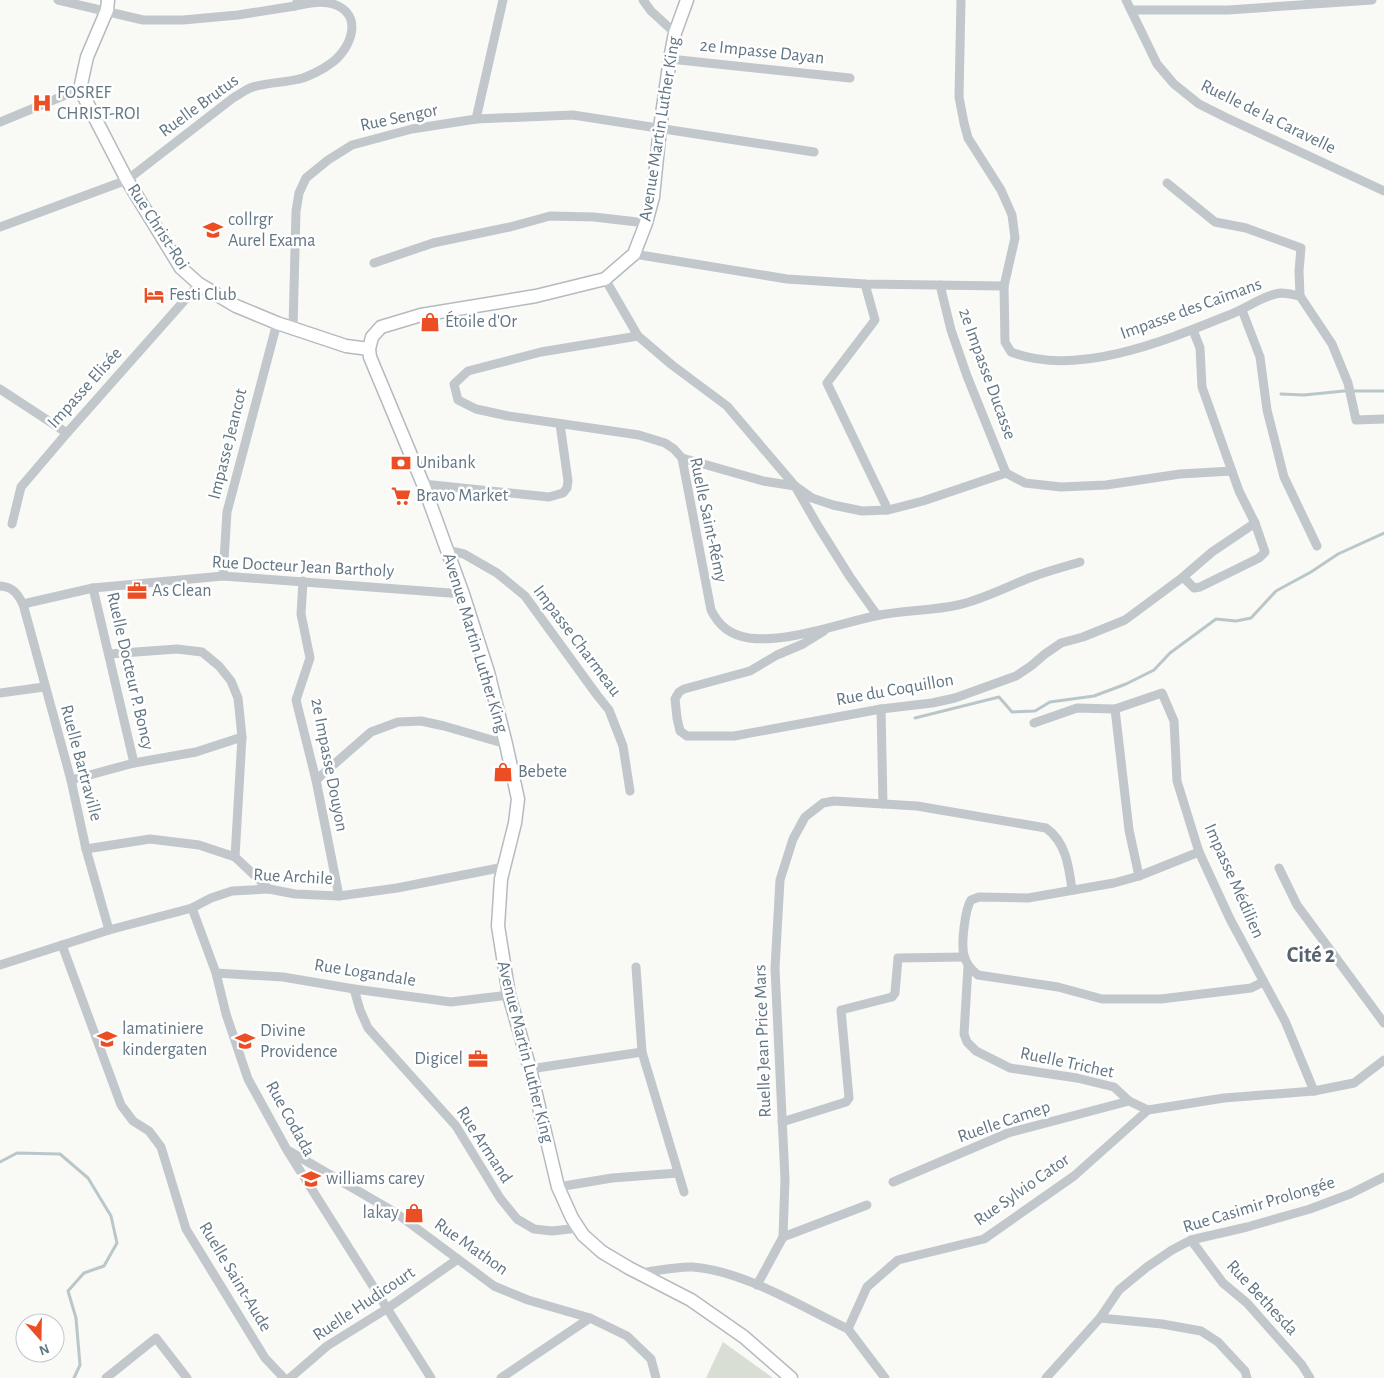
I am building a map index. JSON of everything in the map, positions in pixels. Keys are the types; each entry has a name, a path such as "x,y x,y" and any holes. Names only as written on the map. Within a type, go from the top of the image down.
{"main road":[{"name":"Avenue Martin Luther King","path":"687,0 675,33 670,59 652,198 646,224 634,254 605,279 536,296 421,315 380,327 372,337 369,349 370,357 423,484 463,594 488,672 506,744 518,799 515,823 504,867 498,926 509,995 530,1069 558,1187 572,1218 584,1235 602,1252 692,1300 744,1337 791,1378"},
{"path":"80,89 87,57 108,5"},
{"name":"Rue Christ-Roi","path":"80,89 127,180 181,268 199,284 236,306 277,323 346,346 369,349"}],"street":[{"path":"58,0 108,5 143,20 183,20 238,15 296,3"},
{"path":"266,10 267,0"},
{"path":"476,119 503,0"},
{"path":"643,0 651,11 675,33"},
{"name":"Impasse des Caïmans","path":"961,0 959,97 964,123 968,138 1001,190 1012,215 1015,238 1004,286 1005,342 1011,352 1037,358 1072,360 1108,356 1192,330 1242,310 1260,299 1281,294 1300,296"},
{"name":"Ruelle de la Caravelle","path":"1126,0 1157,64 1174,84 1199,104 1384,191"},
{"path":"1132,10 1228,10 1372,0"},
{"name":"Ruelle Brutus","path":"127,180 233,98 250,88 303,78 331,64 347,46 352,32 352,21 345,11 332,4 296,3"},
{"name":"2e Impasse Dayan","path":"670,59 850,78"},
{"path":"0,122 80,89"},
{"name":"Rue Sengor","path":"293,328 298,194 306,178 328,160 352,145 412,129 476,119 573,115 814,152"},
{"path":"0,227 127,180"},
{"path":"1167,183 1216,222 1246,228 1301,248 1300,296 1332,344 1348,382 1356,420 1384,419"},
{"path":"374,263 433,243 510,227 550,216 594,217 646,224"},
{"path":"634,254 787,279 865,284 1004,286"},
{"path":"605,279 638,336 672,366 727,406 795,486 823,535 877,615"},
{"name":"Impasse Elisée","path":"12,524 21,487 66,433 199,284"},
{"path":"865,284 875,320 827,383 888,510"},
{"name":"2e Impasse Ducasse","path":"940,285 961,357 1006,473"},
{"path":"1242,310 1260,357 1267,410 1284,477 1317,546"},
{"name":"Impasse Jeancot","path":"223,576 227,512 277,323"},
{"path":"1183,577 1194,588 1200,587 1262,556 1265,549 1255,522 1239,492 1202,387 1200,348 1192,330"},
{"name":"Ruelle Saint-Rémy","path":"638,336 542,352 468,371 454,384 458,400 476,409 508,416 639,435 665,443 674,449 682,458 709,601 716,620 722,628 748,638 779,637 831,627 877,615 958,605 1000,591 1034,576 1080,562"},
{"path":"0,389 66,433"},
{"path":"423,484 549,497 563,493 567,488 568,481 560,424"},
{"path":"682,458 763,480 795,486 812,498 862,511 888,510 924,501 1006,473 1025,483 1061,487 1106,485 1180,474 1232,471"},
{"name":"Rue du Coquillon","path":"831,627 803,644 778,655 750,671 679,692 675,699 680,731 687,736 734,736 880,709 932,703 955,698 1016,676 1061,644 1125,620 1183,577 1212,552 1255,522"},
{"name":"Impasse Charmeau","path":"447,550 464,554 497,573 525,596 609,710 623,746 630,792"},
{"name":"Rue Docteur Jean Bartholy","path":"23,604 93,588 223,576 463,594"},
{"name":"2e Impasse Douyon","path":"303,581 301,614 310,658 296,700 316,780 339,896"},
{"path":"4,586 16,591 23,604"},
{"name":"Ruelle Docteur P. Boncy","path":"93,588 134,763"},
{"name":"Ruelle Bartraville","path":"23,604 44,687 71,780 86,849 109,930"},
{"path":"109,654 177,649 202,652 219,666 231,681 238,698 242,737 235,857"},
{"path":"0,694 44,687"},
{"name":"Impasse Médilien","path":"1115,709 1162,693 1174,721 1177,781 1199,852 1230,919 1286,1021 1314,1091"},
{"path":"1034,723 1078,708 1115,709 1129,830 1139,876"},
{"path":"880,709 883,804 917,806 1046,828 1054,834 1063,849 1068,863 1072,890"},
{"path":"316,780 371,732 398,722 421,722 444,726 506,744"},
{"path":"71,780 134,763 196,752 242,737"},
{"name":"Ruelle Jean Price Mars","path":"758,1285 783,1237 785,1179 775,968 780,880 793,839 805,817 823,803 834,801 883,804"},
{"path":"86,849 150,839 199,846 235,857 269,889"},
{"path":"1199,852 1139,876 1114,883 1028,898 979,898 972,900 967,906 962,948 968,966 978,974 1058,987 1102,999 1161,999 1251,988 1263,982"},
{"name":"Rue Archile","path":"0,965 109,930 192,908 232,891 269,889 295,894 339,896 397,888 504,867"},
{"path":"1279,868 1297,906 1384,1023"},
{"name":"Rue Codada","path":"192,908 216,973 226,1014 248,1078 287,1150 431,1378"},
{"name":"Ruelle Saint-Aude","path":"62,945 121,1105 133,1121 149,1131 161,1147 186,1229 265,1358 284,1378"},
{"path":"782,1122 846,1102 849,1098 841,1010 892,997 895,993 898,958 964,957"},
{"name":"Ruelle Trichet","path":"968,966 964,1034 967,1042 976,1051 1010,1068 1077,1078 1114,1087 1129,1101 1148,1110"},
{"path":"636,967 642,1052 684,1192"},
{"name":"Rue Logandale","path":"216,973 283,977 451,1002 509,995"},
{"name":"Rue Armand","path":"354,989 368,1028 456,1126 500,1198 517,1219 534,1229 552,1231 579,1228"},
{"path":"530,1069 642,1052"},
{"path":"1148,1110 1224,1098 1314,1091 1354,1083 1384,1060"},
{"name":"Ruelle Camep","path":"893,1182 1008,1134 1129,1101"},
{"name":"Rue Sylvio Cator","path":"848,1329 867,1287 898,1260 984,1238 1074,1176 1148,1110"},
{"name":"Rue Mathon","path":"287,1150 396,1213 494,1286 528,1300 590,1318 627,1336 651,1359 656,1378"},
{"path":"558,1187 612,1178 678,1173"},
{"name":"Rue Casimir Prolongée","path":"1046,1378 1100,1318 1119,1290 1172,1250 1191,1240 1255,1225 1310,1209 1350,1194 1384,1177"},
{"path":"783,1237 867,1205"},
{"name":"Rue Bethesda","path":"1191,1240 1223,1283 1246,1302 1302,1366 1310,1378"},
{"name":"Ruelle Hudicourt","path":"290,1378 327,1346 388,1308 458,1259"},
{"path":"640,1273 691,1267 725,1272 758,1285 848,1329 886,1378"},
{"path":"501,1378 590,1318"},
{"path":"1100,1318 1162,1324 1201,1331 1218,1342 1245,1371 1247,1378"},
{"path":"106,1378 156,1338 187,1378"}],"shaded area":[{"path":"723,1342 773,1378 706,1378"}],"waterway":[{"path":"1281,394 1304,395 1344,391 1384,391"},
{"path":"915,718 999,697 1012,712 1035,711 1050,702 1094,696 1126,684 1154,670 1170,653 1216,619 1236,621 1251,618 1276,591 1311,572 1338,554 1384,533"},
{"path":"0,1162 17,1153 60,1154 88,1178 111,1216 117,1243 104,1266 84,1273 68,1291 76,1318 80,1365 74,1378"}],"place":[{"name":"FOSREF CHRIST-ROI","path":"42,103"},
{"name":"collrgr Aurel Exama","path":"213,230"},
{"name":"Festi Club","path":"154,295"},
{"name":"Étoile d'Or","path":"430,322"},
{"name":"Unibank","path":"401,463"},
{"name":"Bravo Market","path":"401,496"},
{"name":"As Clean","path":"137,591"},
{"name":"Bebete","path":"503,772"},
{"name":"lamatiniere kindergaten","path":"107,1039"},
{"name":"Divine Providence","path":"245,1041"},
{"name":"Digicel","path":"478,1059"},
{"name":"williams carey","path":"311,1179"},
{"name":"lakay","path":"414,1213"}],"district":[{"name":"Cité 2","path":"1311,955"}]}
